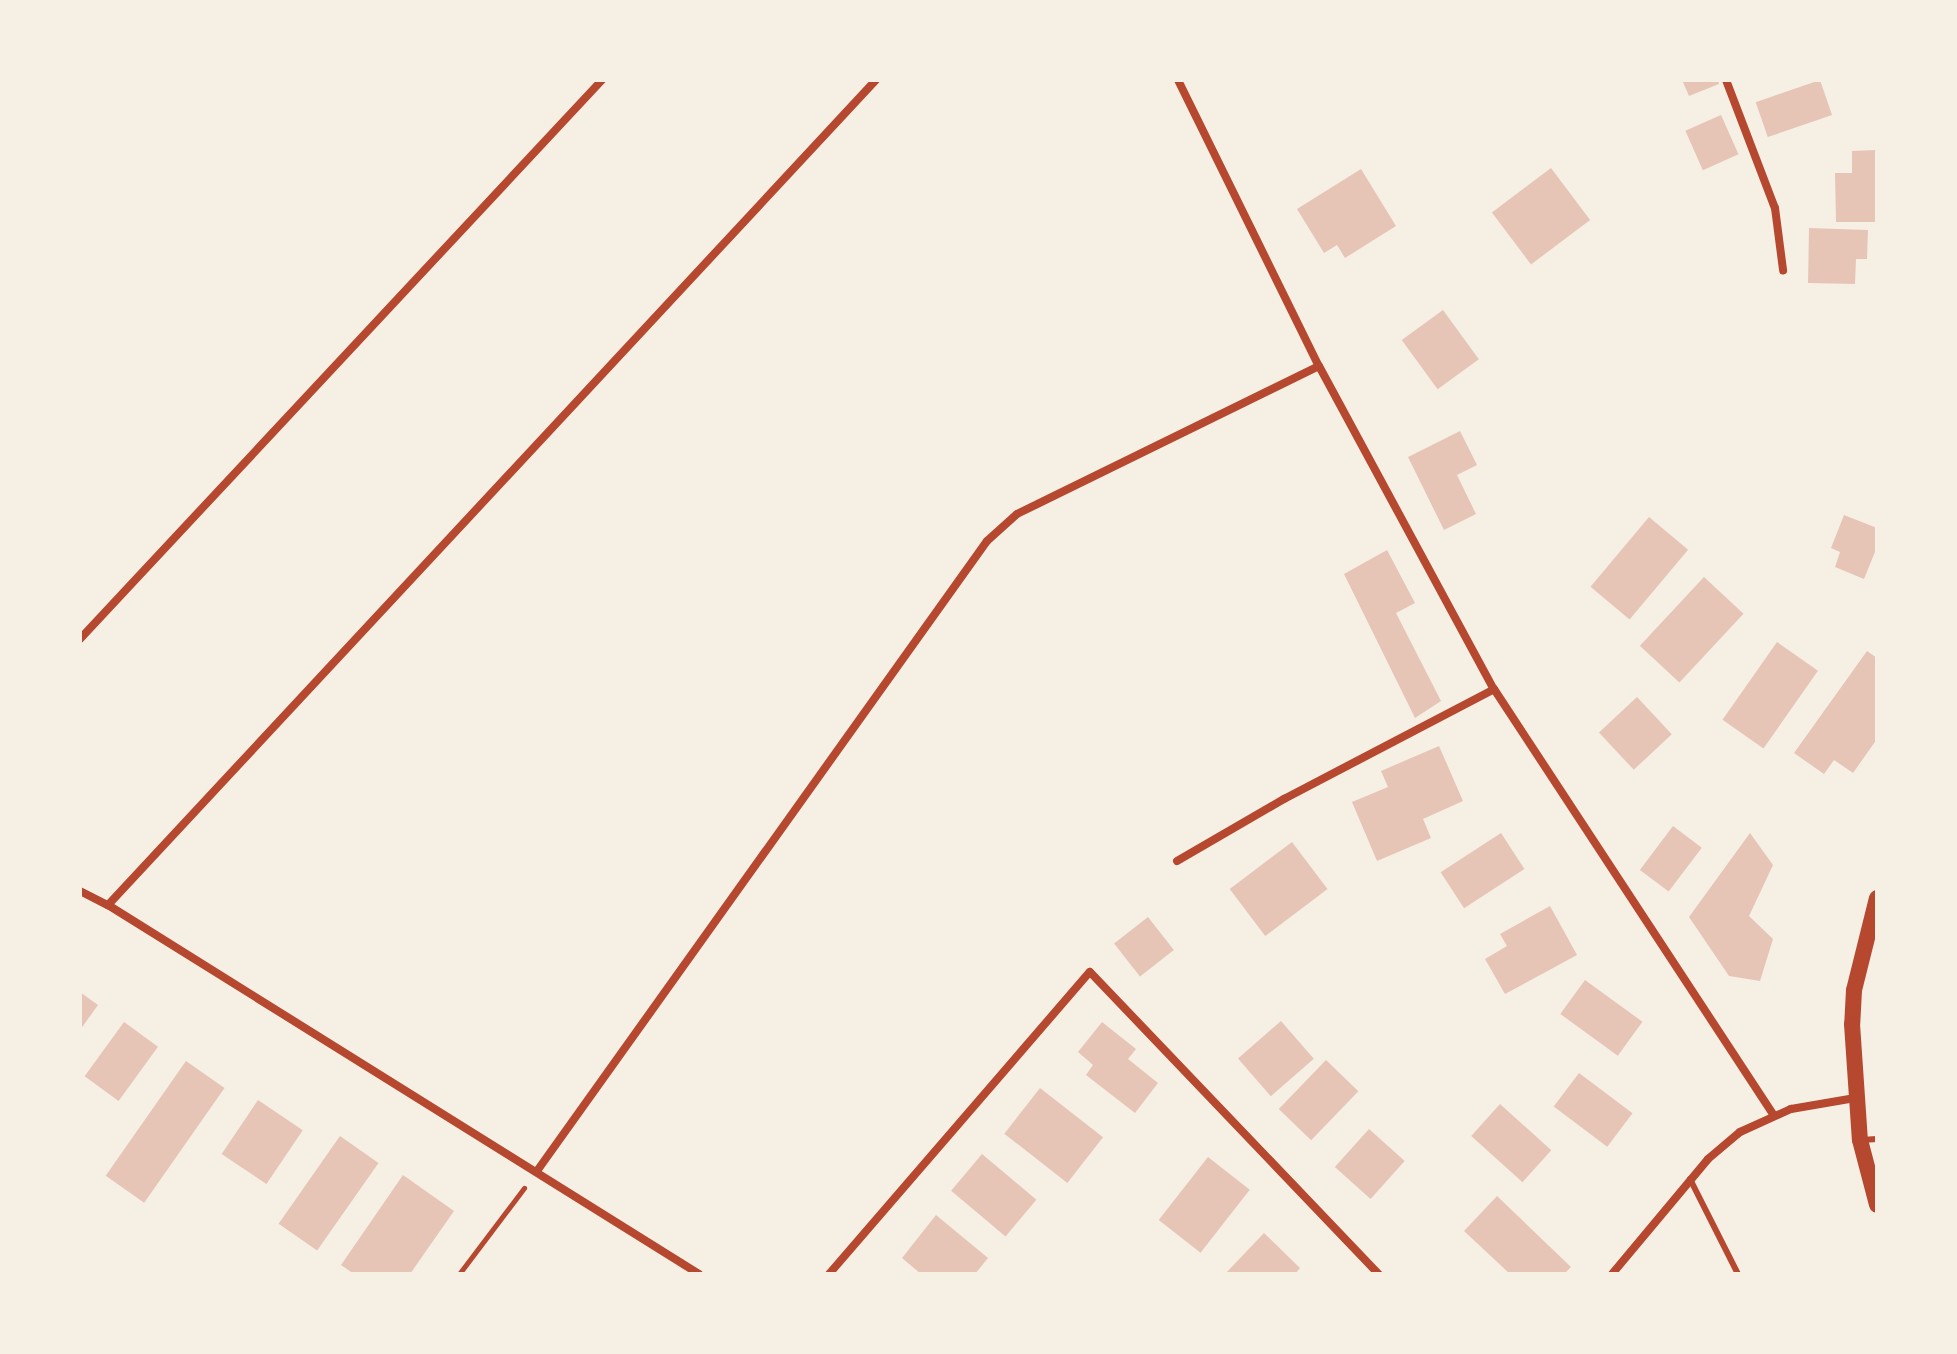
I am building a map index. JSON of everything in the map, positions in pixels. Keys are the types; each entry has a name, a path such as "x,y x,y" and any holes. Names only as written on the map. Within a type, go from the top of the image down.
{"main road":[{"path":"1877,898 1854,990 1855,1098 1860,1140 1877,1205"}],"street":[{"path":"80,639 602,80"},
{"path":"108,905 876,80"},
{"path":"1178,80 1319,366 1494,689 1773,1114"},
{"path":"1726,80 1775,208 1783,270"},
{"path":"537,1171 987,541 1017,514 1319,366"},
{"path":"1177,861 1284,799 1494,689"},
{"path":"80,891 108,905 699,1274"},
{"path":"829,1274 1090,972 1379,1274"},
{"path":"1612,1274 1723,1144 1773,1114 1855,1098"}],"lane":[{"path":"1860,1140 1877,1139"},
{"path":"1690,1179 1738,1274"}],"path":[{"path":"459,1274 537,1171"}],"building":[{"path":"1682,80 1718,80 1719,84 1689,96"},
{"path":"1820,80 1832,115 1768,137 1756,102"},
{"path":"1721,115 1738,154 1703,170 1685,131"},
{"path":"1877,150 1877,222 1836,222 1835,173 1852,173 1852,151"},
{"path":"1551,168 1590,220 1531,264 1492,213"},
{"path":"1361,169 1396,226 1345,258 1337,245 1324,253 1297,209"},
{"path":"1809,228 1868,230 1867,259 1856,259 1855,284 1808,283"},
{"path":"1443,310 1479,359 1438,389 1402,340"},
{"path":"1460,431 1477,465 1457,475 1476,514 1444,530 1408,457"},
{"path":"1844,515 1877,528 1877,547 1864,579 1835,567 1840,552 1831,548"},
{"path":"1649,517 1688,550 1630,619 1591,587"},
{"path":"1387,550 1415,603 1396,613 1441,701 1415,718 1344,574"},
{"path":"1704,577 1743,614 1679,683 1640,646"},
{"path":"1777,642 1818,671 1763,748 1723,720"},
{"path":"1867,651 1877,658 1877,739 1853,773 1834,760 1824,774 1794,753"},
{"path":"1637,697 1672,734 1634,770 1599,732"},
{"path":"1439,746 1463,801 1423,819 1431,838 1377,861 1352,802 1388,787 1381,771"},
{"path":"1673,826 1702,848 1669,892 1640,870"},
{"path":"1501,833 1524,869 1464,908 1441,872"},
{"path":"1750,833 1773,865 1749,916 1773,939 1760,981 1729,976 1689,917"},
{"path":"1292,842 1328,889 1265,936 1230,889"},
{"path":"1550,906 1577,955 1505,994 1485,959 1507,946 1500,934"},
{"path":"1148,917 1174,950 1140,977 1114,943"},
{"path":"1585,980 1642,1022 1618,1056 1560,1014"},
{"path":"80,992 98,1005 80,1030"},
{"path":"1281,1021 1314,1059 1271,1096 1238,1058"},
{"path":"124,1022 158,1047 119,1101 85,1076"},
{"path":"1102,1022 1136,1049 1128,1059 1158,1083 1135,1113 1086,1075 1093,1065 1078,1052"},
{"path":"1326,1060 1358,1091 1311,1140 1279,1109"},
{"path":"186,1061 225,1088 144,1203 106,1176"},
{"path":"1579,1073 1633,1113 1607,1147 1554,1107"},
{"path":"1040,1088 1103,1137 1067,1183 1004,1134"},
{"path":"258,1100 303,1130 266,1184 222,1154"},
{"path":"1500,1104 1551,1150 1523,1182 1471,1136"},
{"path":"1369,1129 1405,1161 1371,1199 1335,1167"},
{"path":"340,1136 379,1163 317,1251 279,1224"},
{"path":"982,1154 1036,1200 1006,1236 951,1191"},
{"path":"1208,1157 1250,1190 1201,1253 1159,1220"},
{"path":"403,1175 454,1211 410,1274 354,1274 341,1265"},
{"path":"1497,1196 1571,1267 1564,1274 1510,1274 1464,1231"},
{"path":"936,1215 988,1258 975,1274 921,1274 902,1258"},
{"path":"1264,1233 1300,1268 1295,1274 1225,1274"}]}
